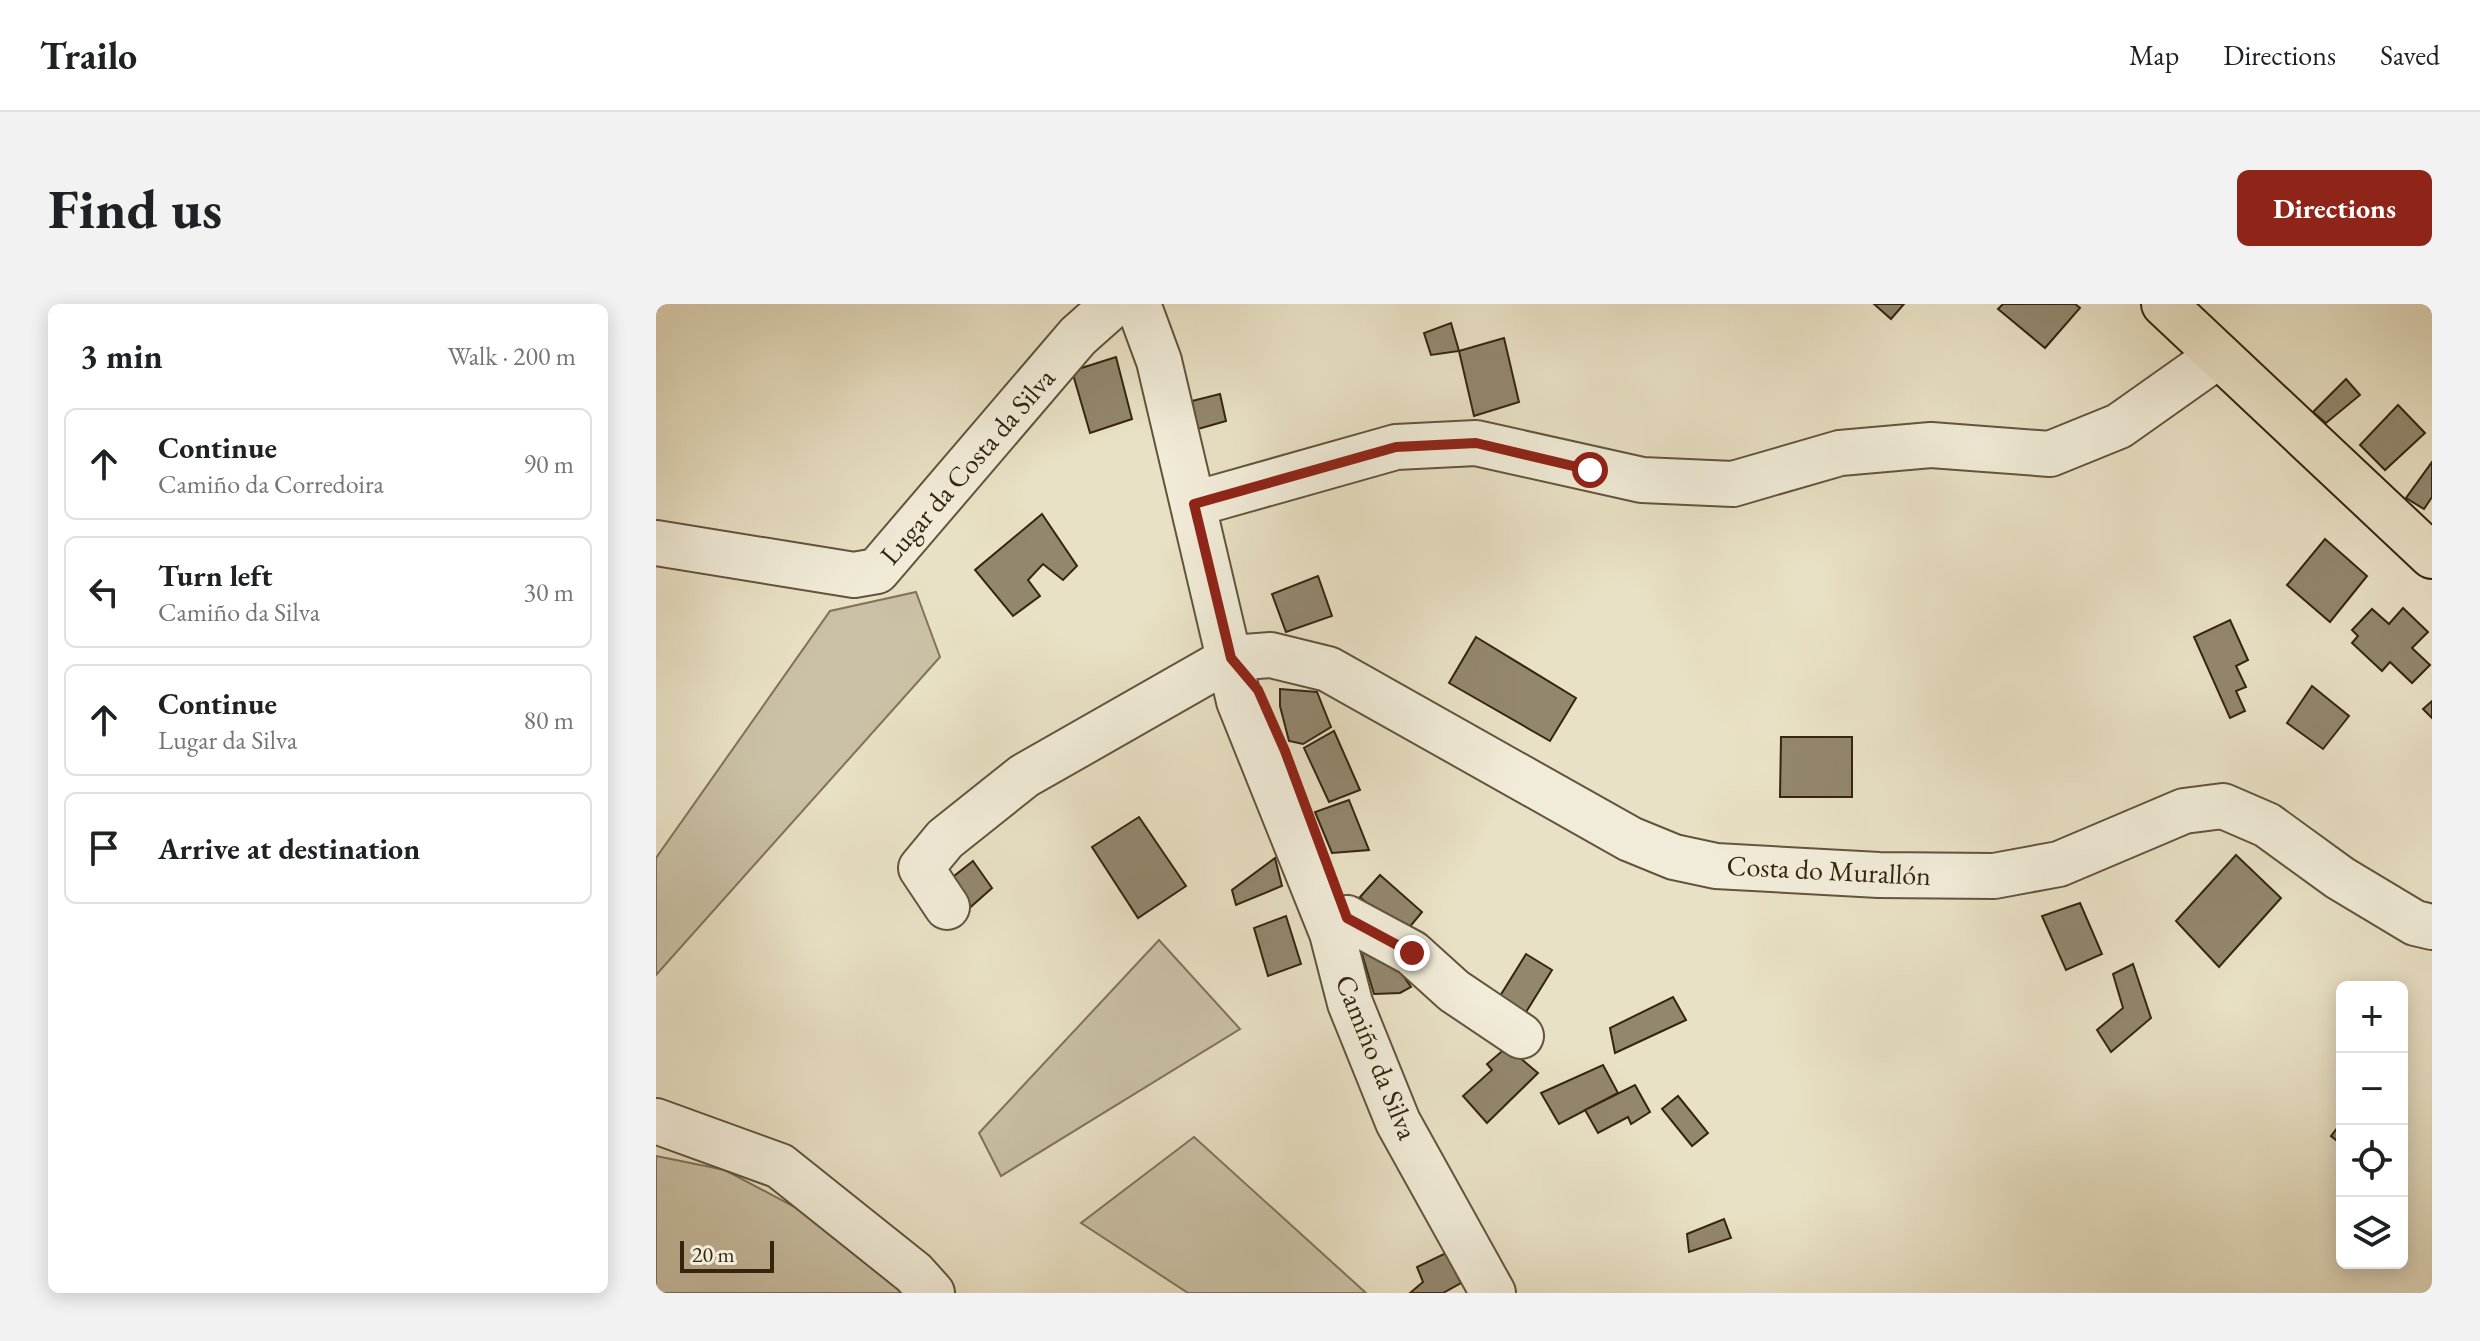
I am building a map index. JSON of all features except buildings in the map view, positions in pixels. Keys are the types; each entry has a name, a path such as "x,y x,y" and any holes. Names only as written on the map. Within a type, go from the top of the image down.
{"main road":[{"path":"2164,304 2432,556"}],"street":[{"name":"Lugar da Costa da Silva","path":"656,543 854,575 877,571 1078,336 1114,304"},
{"name":"Camiño da Silva","path":"1138,304 1159,361 1239,701 1332,933 1350,1003 1398,1122 1493,1293"},
{"path":"1194,504 1396,447 1476,443 1642,480 1733,484 1840,453 1931,445 2050,454 2119,426 2218,356"},
{"name":"Costa do Murallón","path":"1231,658 1271,655 1328,669 1630,839 1674,857 1716,866 1746,868 1879,875 1994,876 2059,864 2184,811 2223,806 2267,825 2340,878 2415,923 2432,927"},
{"path":"947,907 921,868 945,839 1024,776 1231,658 1258,690 1285,751 1347,918 1350,1003"},
{"path":"1347,918 1412,953 1454,991 1521,1036"},
{"path":"656,1121 780,1166 914,1273 932,1293"}],"shaded area":[{"path":"916,592 940,657 656,975 656,858 830,611"},
{"path":"1159,940 1240,1029 1001,1176 979,1133"},
{"path":"1194,1137 1366,1293 1188,1293 1081,1223"},
{"path":"656,1156 725,1170 956,1293 656,1293"}],"route":[{"path":"1412,953 1347,918 1285,751 1258,690 1231,658 1194,504 1396,447 1476,443 1590,470"}]}
